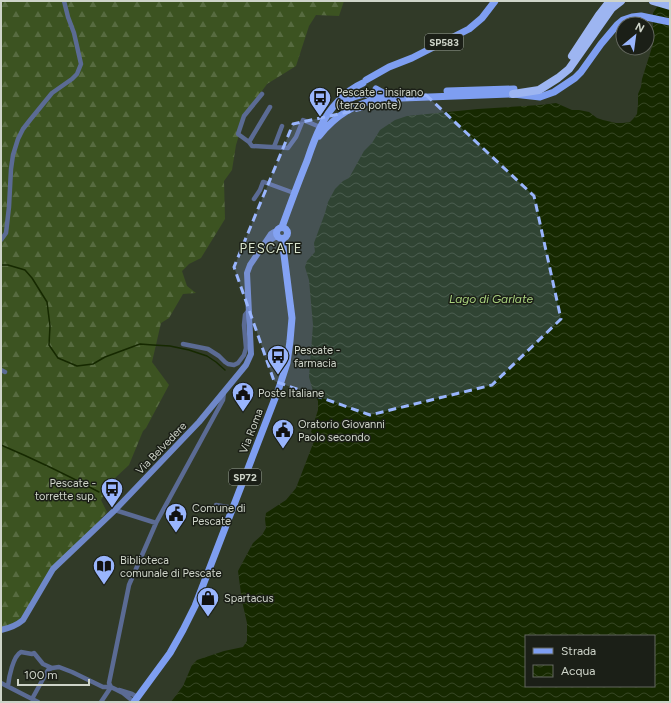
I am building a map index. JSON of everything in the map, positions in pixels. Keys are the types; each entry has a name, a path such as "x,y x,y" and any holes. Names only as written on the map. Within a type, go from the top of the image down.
{"highway":[{"path":"514,91 536,85 557,74 569,60 599,15 611,5 615,5 621,1"},
{"path":"654,1 670,6"}],"main road":[{"name":"SP583","path":"383,70 412,58 469,29 482,18 495,1"},
{"path":"314,142 320,127 331,110 343,96 357,85 365,82 372,81 375,87 389,95 462,91 514,91 540,97 554,92 575,78 614,28 624,19 645,16 670,22"},
{"path":"383,70 365,82 361,88 366,94 387,98"},
{"path":"314,142 323,126 340,104 349,99 373,93 376,79 383,70"},
{"path":"314,142 336,118 351,108 364,102 387,98 514,91"},
{"name":"Via Roma","path":"135,700 170,654 195,606 279,388 287,363 292,318 280,233 314,142"},
{"name":"Via Belvedere","path":"1,630 16,626 23,620 53,569 115,510 199,422 246,365 251,354 247,273 250,265 264,244 280,233"}],"street":[{"path":"1,240 6,233 13,155 23,129 52,93 72,79 77,74 80,67 74,33 64,1"},
{"path":"262,94 244,116 238,134 252,146 288,148 296,137 303,120 320,127"},
{"path":"249,142 270,107"},
{"path":"274,147 282,126"},
{"path":"254,199 263,182 294,193"},
{"path":"183,344 206,349 219,356 228,364 234,365 238,363 246,348 244,325 245,315 249,310"},
{"path":"112,688 109,685 109,682 129,585 156,522 223,400 224,392"},
{"path":"216,505 233,508"},
{"path":"115,510 156,522"},
{"path":"8,686 10,675 18,654 21,652 34,653 42,664 52,668 59,668 72,672 104,687 129,693 135,700"},
{"path":"32,699 48,670 52,668"},
{"path":"1,683 38,702"},
{"path":"101,702 112,688"}],"highlighted area":[{"path":"426,95 534,196 561,319 492,385 370,415 274,381 234,267 293,124"}],"green space":[{"path":"1,1 344,1 339,16 316,15 309,26 296,66 267,84 246,113 236,145 232,170 224,181 225,219 201,258 189,264 182,271 187,286 196,293 183,294 169,318 161,323 152,362 169,385 143,431 129,465 115,478 101,500 107,512 53,574 18,626 1,629"}],"water":[{"name":"Lago di Garlate","path":"661,1 670,1 670,702 171,702 183,686 192,665 197,660 224,651 243,647 247,641 247,623 238,571 253,543 262,535 266,528 266,513 286,500 296,488 316,436 311,432 318,410 318,401 309,377 313,325 309,280 305,267 307,261 315,252 314,243 328,202 335,189 343,181 349,178 364,151 372,143 380,130 395,120 407,116 556,103 572,110 589,112 597,118 603,120 616,123 630,122 637,114 638,94 649,56 655,56 655,16 653,16 653,13"}],"waterway":[{"path":"1,265 8,265 25,270 32,278 47,302 50,326 49,345 58,358 77,366 93,364 105,357 140,344 170,346 207,356 225,370"},
{"path":"1,445 50,467 99,492"}],"place":[{"name":"Pescate - insirano (terzo ponte)","path":"320,118"},
{"name":"Pescate - farmacia","path":"278,376"},
{"name":"Poste Italiane","path":"243,412"},
{"name":"Oratorio Giovanni Paolo secondo","path":"283,450"},
{"name":"Pescate - torrette sup.","path":"112,508"},
{"name":"Comune di Pescate","path":"176,534"},
{"name":"Biblioteca comunale di Pescate","path":"104,586"},
{"name":"Spartacus","path":"208,618"}],"district":[{"name":"PESCATE","path":"271,248"}]}
